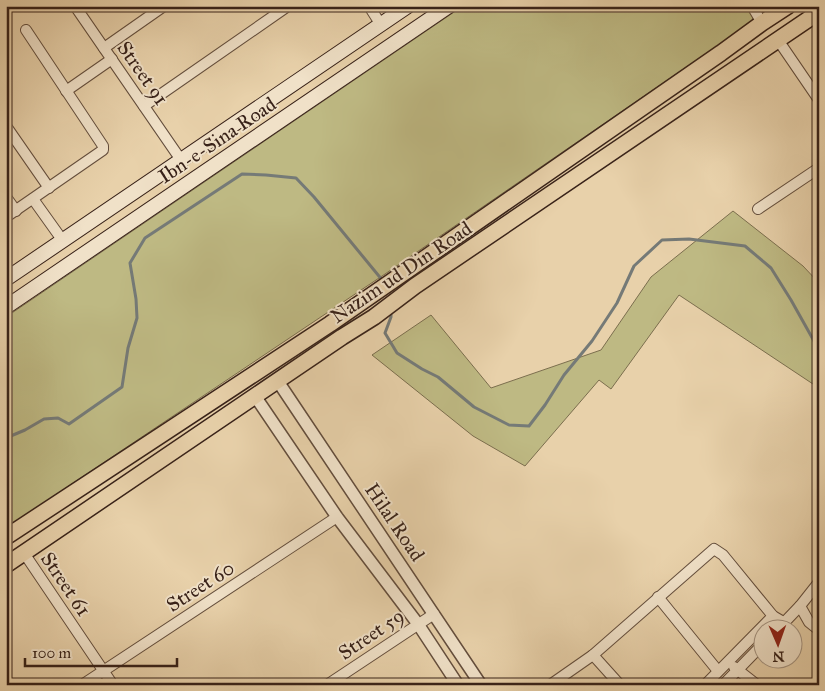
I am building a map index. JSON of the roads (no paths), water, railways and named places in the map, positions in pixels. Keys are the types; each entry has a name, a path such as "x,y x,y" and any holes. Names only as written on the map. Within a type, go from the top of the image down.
{"main road":[{"name":"Ibn-e-Sina Road","path":"6,279 408,6"},
{"name":"Ibn-e-Sina Road","path":"6,307 449,6"},
{"name":"Nazim ud Din Road","path":"6,537 330,324 721,53 762,22 788,6"},
{"name":"Nazim ud Din Road","path":"6,565 342,336 374,317 415,286 819,12"},
{"path":"721,53 734,70"},
{"path":"179,161 190,182"},
{"path":"330,324 342,336"},
{"path":"117,465 128,482"}],"street":[{"name":"Street 91","path":"75,6 144,106 179,161"},
{"path":"104,48 164,6"},
{"path":"144,106 288,6"},
{"path":"369,6 381,25"},
{"path":"752,6 762,22"},
{"path":"6,217 103,150 103,146 26,30"},
{"path":"778,40 819,100"},
{"path":"66,91 112,59"},
{"path":"6,126 50,188"},
{"path":"758,209 819,168"},
{"path":"6,197 16,211"},
{"path":"33,199 63,241"},
{"name":"Hilal Road","path":"278,380 481,685"},
{"name":"Hilal Road","path":"255,396 337,518 418,624 458,685"},
{"name":"Street 60","path":"82,685 337,518"},
{"path":"550,685 593,655 714,548 723,555 773,616 705,685"},
{"name":"Street 61","path":"24,553 113,685"},
{"path":"789,618 819,582"},
{"path":"658,597 718,671"},
{"path":"800,606 809,622 819,630"},
{"name":"Street 59","path":"327,685 434,614"},
{"path":"593,655 620,685"},
{"path":"723,685 752,655"},
{"path":"728,661 757,685"}],"waterway":[{"path":"6,438 44,419 58,418 69,424 122,387 128,348 137,318 130,263 145,238 242,174 296,178 383,281"},
{"path":"391,312 385,333 397,353 438,377 474,407 509,425 529,426 564,375 592,341 617,303 634,266 662,240 689,239 745,246 771,268 819,350"}]}
